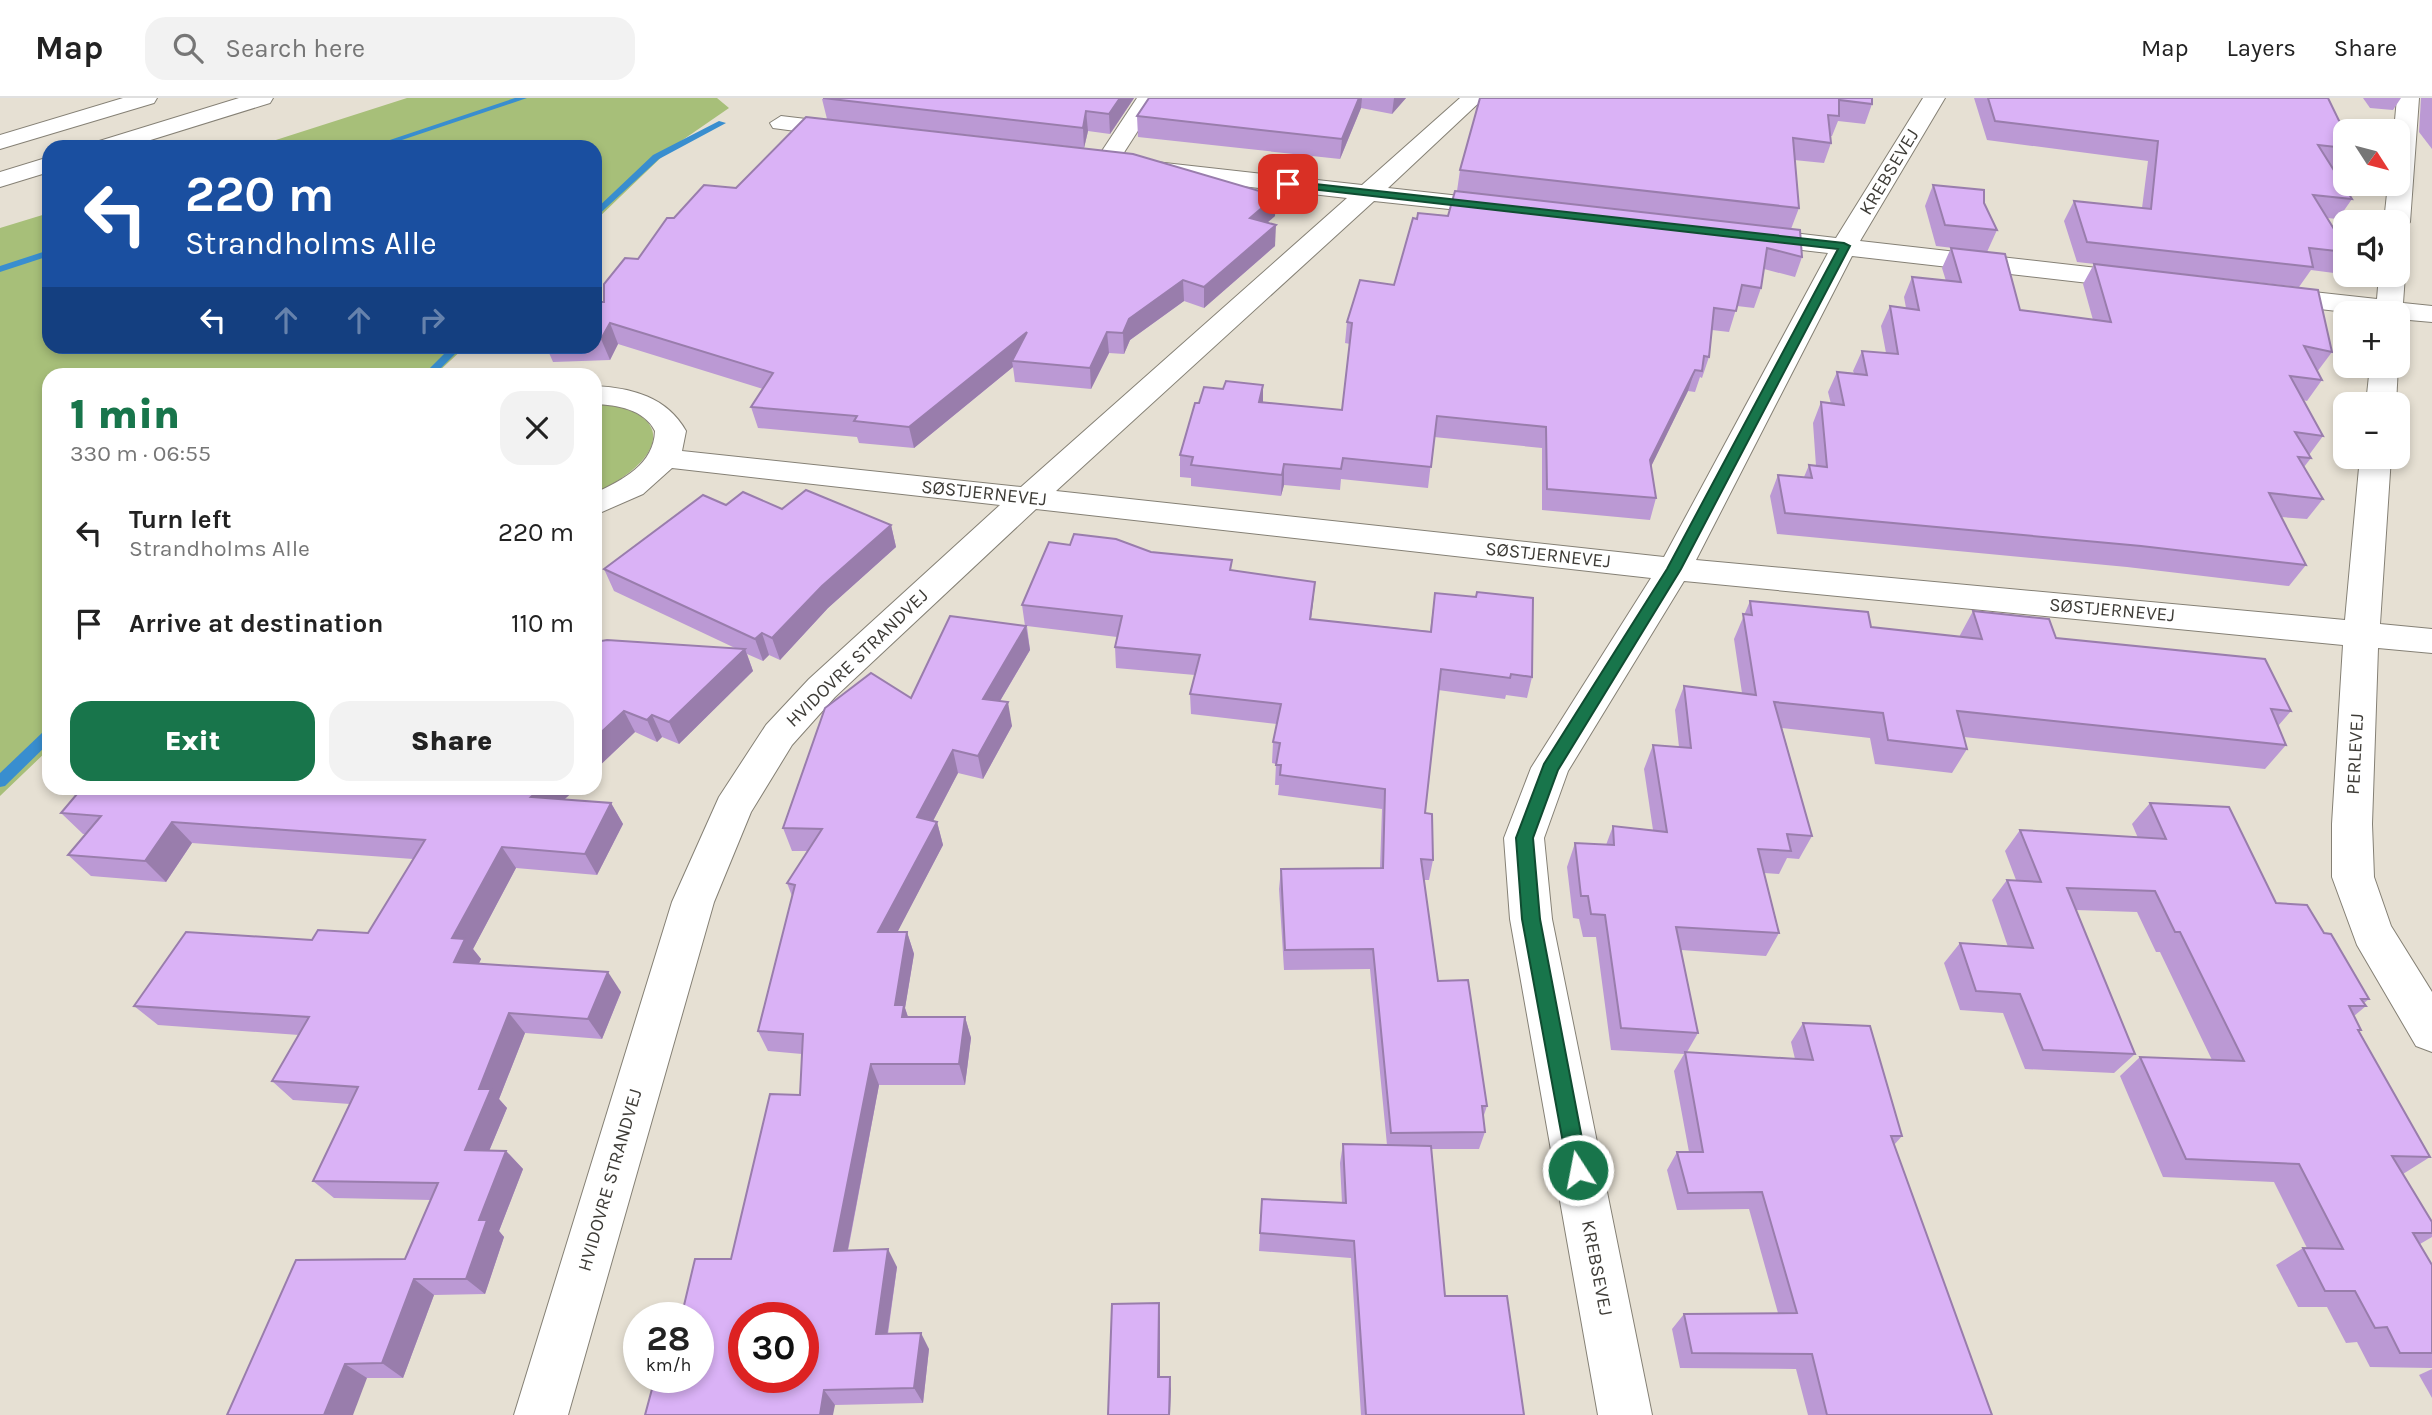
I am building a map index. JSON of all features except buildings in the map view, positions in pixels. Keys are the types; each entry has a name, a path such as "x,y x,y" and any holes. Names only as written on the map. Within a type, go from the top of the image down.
{"main road":[{"path":"0,142 146,98"},
{"path":"126,140 264,98"},
{"path":"1148,98 1094,161 1535,212"},
{"name":"HVIDOVRE STRANDVEJ","path":"541,1415 693,902 733,808 779,735 822,688 906,608 1474,98"},
{"name":"KREBSEVEJ","path":"1625,1415 1531,919 1524,838 1550,768 1674,569 1844,246 1934,98"},
{"path":"2398,210 2407,98"},
{"path":"781,123 871,134"},
{"path":"0,180 42,166"},
{"path":"1723,233 2165,284"},
{"path":"2246,293 2333,304"},
{"path":"2410,312 2432,314"},
{"path":"602,396 632,399 653,408 667,422 671,439 664,458 649,476 625,493 602,502"},
{"name":"SØSTJERNEVEJ","path":"664,458 1674,569 2432,641"},
{"name":"PERLEVEJ","path":"2375,469 2361,634 2352,824 2353,877 2372,932 2432,1032"}],"green space":[{"path":"407,98 717,98 729,108 671,148 602,214 602,140 276,140"},
{"path":"42,215 42,354 457,354 442,368 42,368 42,756 0,796 0,228"},
{"path":"602,403 624,408 642,417 652,428 653,441 647,455 617,481 602,489"}],"waterway":[{"path":"394,140 523,98"},
{"path":"602,208 656,157 722,123"},
{"path":"0,269 42,255"},
{"path":"435,368 450,354"},
{"path":"0,782 42,742"}],"route":[{"path":"1288,184 1844,246 1674,569 1550,768 1524,838 1531,919 1578,1170"}]}
